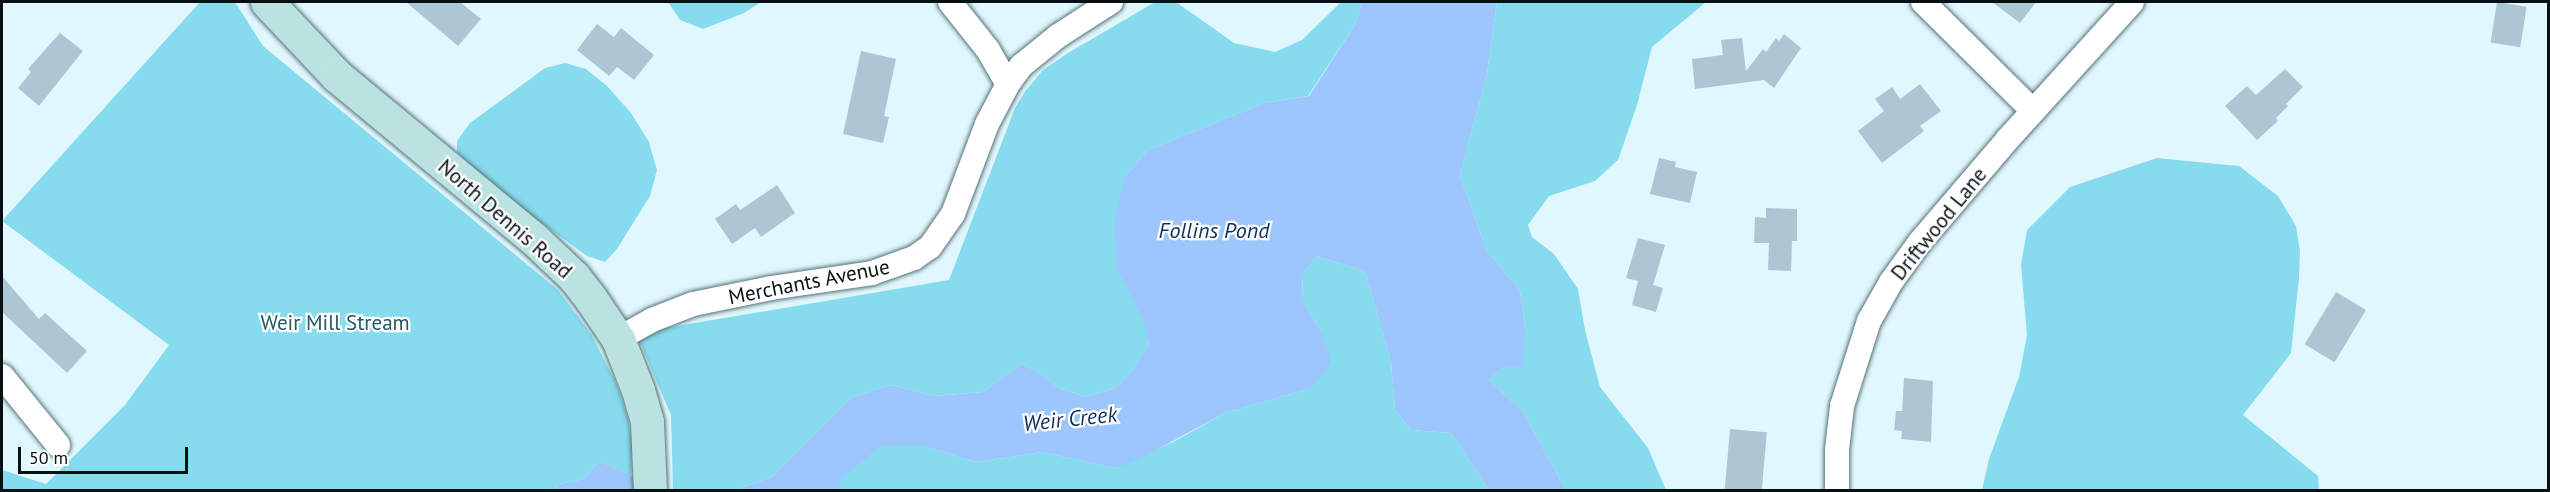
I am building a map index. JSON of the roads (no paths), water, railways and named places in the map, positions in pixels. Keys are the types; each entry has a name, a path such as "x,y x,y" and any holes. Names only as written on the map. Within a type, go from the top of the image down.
{"main road":[{"name":"North Dennis Road","path":"267,2 337,76 556,259 591,299 618,339 638,390 647,422 650,480"}],"street":[{"path":"950,2 988,50 1008,84"},
{"name":"Merchants Avenue","path":"618,339 652,320 693,304 771,288 872,273 914,258 930,247 953,214 987,124 1008,84 1022,66 1051,41 1111,2"},
{"path":"1923,2 2033,111"},
{"name":"Driftwood Lane","path":"1837,490 1837,450 1842,406 1869,321 1891,282 1920,242 2033,111 2132,2"},
{"path":"2,376 58,445"}],"water":[{"name":"Follins Pond","path":"1362,2 1497,2 1487,73 1460,175 1486,249 1520,291 1525,329 1523,367 1503,367 1489,380 1523,412 1566,490 1489,490 1451,433 1411,430 1395,410 1391,362 1365,271 1317,256 1302,275 1303,302 1322,333 1331,359 1326,372 1308,389 1225,413 1141,458 1116,468 1042,452 977,462 923,446 882,446 842,478 838,490 735,490 772,477 851,398 891,385 934,396 983,392 1021,364 1037,371 1059,388 1086,397 1116,388 1133,370 1149,343 1145,325 1116,267 1115,219 1125,176 1148,150 1264,103 1309,96 1356,23"},
{"path":"599,461 662,490 555,490 559,484 584,479"}],"park label":[{"name":"Weir Mill Stream","path":"335,323"}],"water label":[{"name":"Weir Creek","path":"1070,419"}]}
